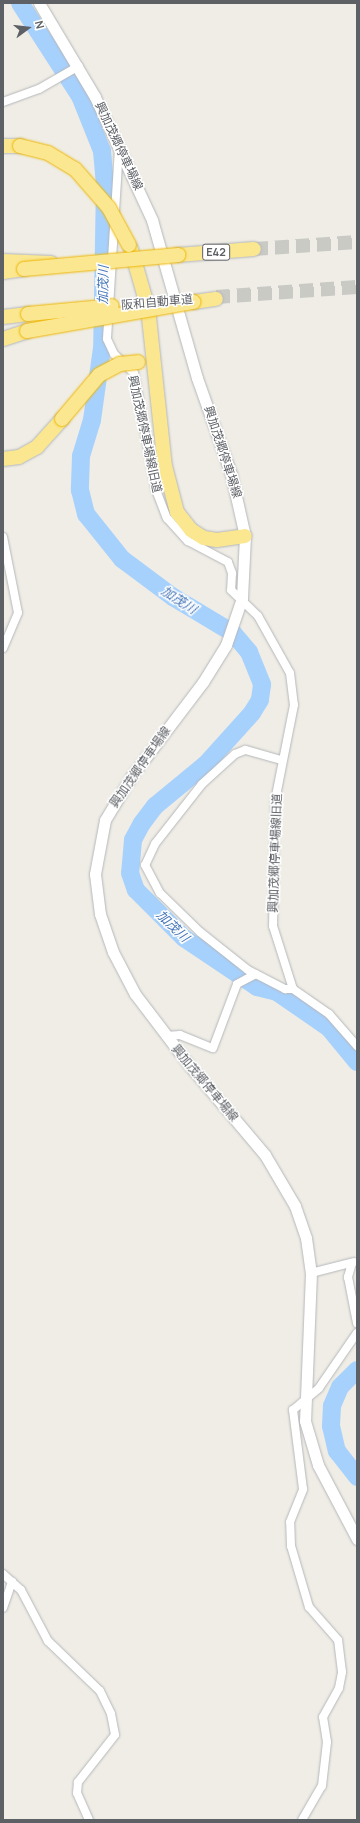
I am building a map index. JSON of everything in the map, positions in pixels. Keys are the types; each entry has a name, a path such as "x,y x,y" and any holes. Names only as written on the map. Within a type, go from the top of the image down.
{"highway":[{"path":"3,146 20,146 48,153 75,169 106,204 129,245 148,308 165,466 177,512 191,530 204,538 217,540 245,536"},
{"name":"E42","path":"3,272 25,265 74,265 254,249"},
{"path":"3,261 25,265"},
{"name":"阪和自動車道","path":"3,317 216,298"},
{"path":"3,339 27,331 194,300"},
{"path":"3,459 19,456 37,447 99,375 120,364 138,362 155,367"}],"main road":[{"name":"興加茂郷停車場線","path":"39,3 119,148 158,239 197,378 231,474 245,536 242,598 238,615 226,645 203,682 117,797 105,820 96,854 96,895 106,934 135,994 166,1036 279,1174 302,1226 311,1274 303,1400 314,1456 357,1538"}],"street":[{"path":"3,102 53,82 76,68"},
{"name":"興加茂郷停車場線旧道","path":"119,148 109,346 134,373 156,490 167,518 188,541 228,562 232,573 231,590 242,598 258,616 292,682 294,705 281,760 275,801 273,918 282,962 293,989"},
{"path":"3,536 18,613 3,648"},
{"path":"281,760 245,750 235,754 202,784 155,844 146,865 160,894 183,917 256,974 293,989 329,1014 357,1046"},
{"path":"166,1036 180,1035 213,1048 237,984 256,974"},
{"path":"311,1274 355,1262"},
{"path":"355,1262 348,1277 357,1323"},
{"path":"302,1820 322,1786 327,1742 323,1720 342,1676 338,1640 309,1607 289,1535 292,1514 303,1493 293,1415 295,1404 319,1388 357,1332"},
{"path":"3,1574 22,1590 48,1641 85,1673 100,1691 111,1714 115,1735 78,1782 77,1793 89,1820"},
{"path":"3,1608 12,1582"}],"waterway":[{"name":"加茂川","path":"20,3 80,96 102,151 105,184 102,348 92,420 81,456 80,490 86,514 122,559 173,597 233,633 249,652 262,685 260,700 252,713 206,764 155,806 142,823 133,840 130,873 136,890 184,938 257,987 277,992 329,1028 357,1062"},
{"name":"加茂川","path":"357,1370 340,1387 332,1406 331,1426 337,1451 357,1477"}],"tunnel":[{"path":"254,249 357,242"},
{"path":"216,297 357,287"}]}
